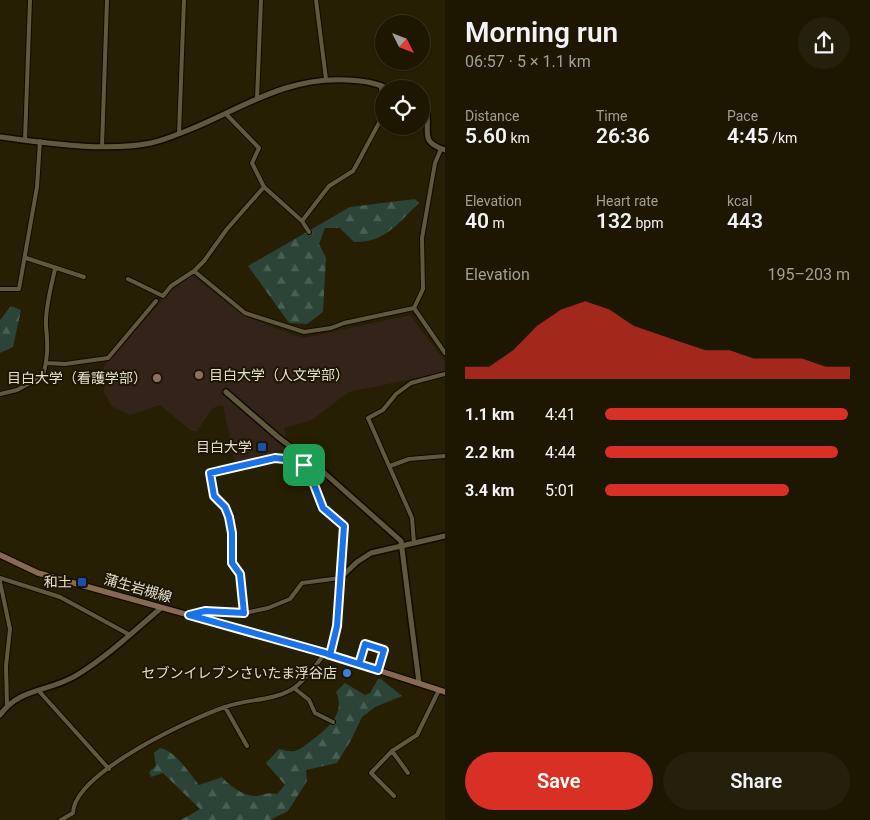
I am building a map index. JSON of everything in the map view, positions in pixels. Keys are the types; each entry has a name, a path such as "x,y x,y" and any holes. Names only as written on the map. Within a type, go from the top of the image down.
{"main road":[{"name":"蒲生岩槻線","path":"0,555 38,573 327,654 442,691"}],"street":[{"path":"25,140 30,0"},
{"path":"102,147 107,0"},
{"path":"179,134 184,0"},
{"path":"258,99 261,0"},
{"path":"316,0 326,79"},
{"path":"0,137 102,147 153,143 226,114 281,88 326,79 367,81 375,84"},
{"path":"226,114 259,148 252,163 264,187 302,222 309,232"},
{"path":"302,222 329,186 353,171 375,131"},
{"path":"414,308 423,289 422,238 435,163 443,149 429,142 427,135"},
{"path":"0,289 19,289 26,258 37,187 40,141"},
{"path":"128,279 162,296 175,282 194,271 214,249 227,229 264,187"},
{"path":"26,258 84,277"},
{"path":"0,394 17,390 43,376 49,340 46,326 48,306 55,269"},
{"path":"194,271 245,312 304,332 331,328 344,323 414,308"},
{"path":"46,363 66,364 108,358 156,301"},
{"path":"414,308 445,353"},
{"path":"414,544 412,518 390,466 387,466 368,418 383,410 396,394 411,382 445,374"},
{"path":"226,392 306,462 398,538 402,546 419,683"},
{"path":"390,466 408,458 445,456"},
{"path":"244,613 240,574 232,563 232,533 229,517 225,507 214,496 210,473 275,458 306,462"},
{"path":"62,820 73,813 73,804 84,788 151,740 224,707 248,700 275,697 294,688 327,654 336,635 344,526 323,508 306,462"},
{"path":"189,615 205,611 244,613 268,608 290,599 302,584 340,578 363,557 445,536"},
{"path":"0,578 11,583 54,594 130,635"},
{"path":"0,582 10,629 6,666 7,705"},
{"path":"0,715 14,699 74,677 93,665 162,608"},
{"path":"359,664 365,644 384,650 378,670"},
{"path":"294,688 309,700 315,713 333,722"},
{"path":"38,690 108,769"},
{"path":"394,796 371,773 392,751 417,736 442,691"},
{"path":"224,707 247,746"},
{"path":"392,751 408,772"}],"shaded area":[{"path":"192,275 246,317 303,338 410,315 445,361 445,372 349,392 312,420 284,428 290,451 235,464 223,405 213,408 197,431 191,431 160,405 130,415 111,406 104,392 104,366 168,293"}],"green space":[{"path":"415,199 419,203 404,218 383,235 374,239 354,242 340,228 325,228 319,244 326,258 323,312 307,324 289,323 248,266 350,207"},
{"path":"11,306 21,310 13,347 0,353 0,320"},
{"path":"378,679 381,679 402,696 375,707 362,717 337,763 306,770 307,781 288,811 270,820 181,820 200,809 163,773 151,777 149,772 156,766 154,753 160,748 177,758 199,785 222,777 233,787 247,795 277,794 285,785 266,763 279,749 295,751 329,725 339,707 336,692 345,683 365,695 370,693"}],"place":[{"name":"目白大学（人文学部）","path":"199,375"},
{"name":"目白大学（看護学部）","path":"157,378"},
{"name":"目白大学","path":"262,447"},
{"name":"和土","path":"82,582"},
{"name":"セブンイレブンさいたま浮谷店","path":"347,673"}],"route":[{"path":"304,465 294,460 275,458 256,464 210,473 214,496 225,507 229,517 232,533 232,563 240,574 244,613 205,611 189,615 325,653 330,655 359,664 365,644 384,650 378,670 330,655 337,626 344,526 323,508 308,469 304,465"}]}
